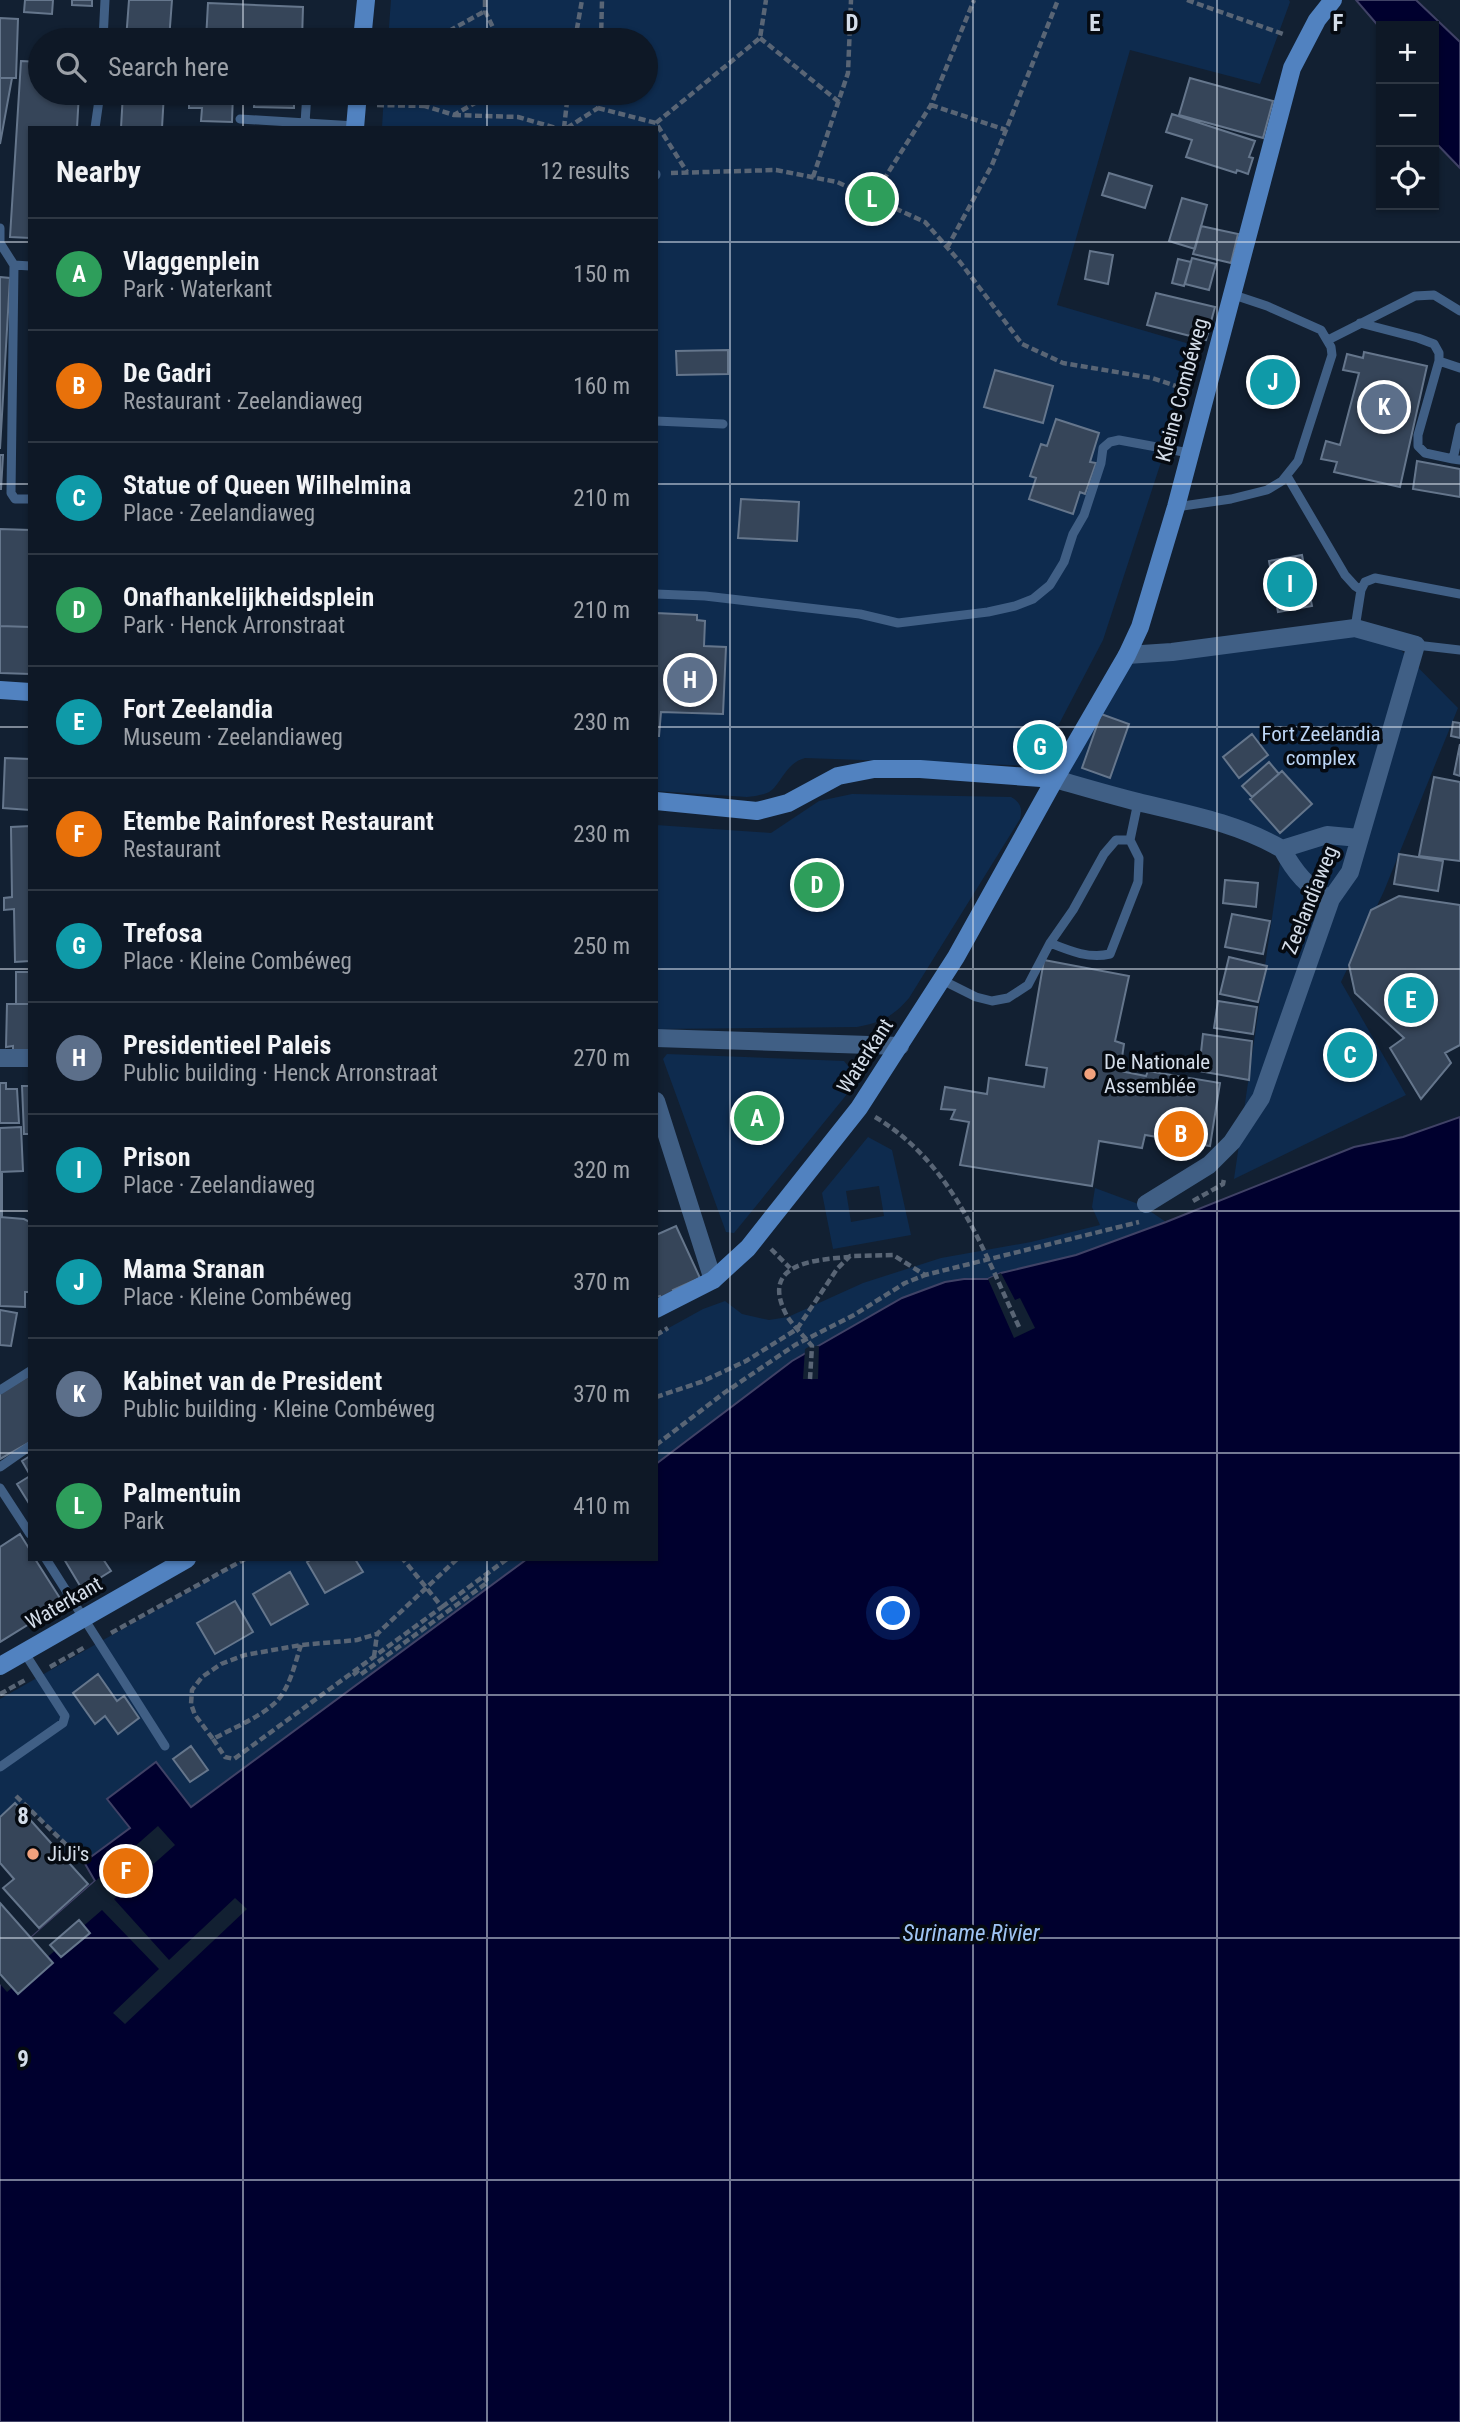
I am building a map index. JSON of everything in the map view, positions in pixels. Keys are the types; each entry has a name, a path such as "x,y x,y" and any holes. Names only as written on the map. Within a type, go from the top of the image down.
{"main road":[{"path":"363,28 366,0"},
{"name":"Kleine Combéweg","path":"1055,779 1127,656 1140,627 1176,507 1292,68 1304,41 1331,2"},
{"path":"355,126 357,105"},
{"path":"0,690 28,692"},
{"path":"658,801 757,811 788,803 838,776 874,769 920,769 1055,779"},
{"name":"Waterkant","path":"658,1308 713,1280 758,1236 859,1108 942,980 1055,779"},
{"name":"Waterkant","path":"0,1666 183,1561"}],"street":[{"path":"1127,656 1355,628 1416,645"},
{"name":"Zeelandiaweg","path":"1148,1210 1209,1165 1232,1142 1261,1098 1331,899 1350,872 1416,645"},
{"path":"1055,779 1209,818 1260,836 1282,849 1304,882 1315,892 1331,899"},
{"path":"1282,849 1327,835 1359,838"},
{"path":"658,1038 900,1046"},
{"path":"0,1058 28,1058"},
{"path":"658,1107 713,1280"}],"lane":[{"path":"104,28 105,0"},
{"path":"95,126 98,105"},
{"path":"305,123 306,105"},
{"path":"240,119 342,126"},
{"path":"0,228 0,243 14,265 11,493 15,499 28,499"},
{"path":"14,265 28,266"},
{"path":"1176,507 1231,499 1267,490 1287,476 1298,461 1332,355 1328,340 1321,330 1267,306 1231,294"},
{"path":"1328,340 1415,296 1434,295 1460,311"},
{"path":"1360,323 1434,344 1439,353 1419,435 1418,446 1424,453 1457,459 1460,427"},
{"path":"1439,361 1460,368"},
{"path":"658,421 723,424"},
{"path":"658,594 705,596 847,612 898,623 1015,606 1033,599 1050,585 1064,562 1073,534 1084,515 1101,463 1103,447 1119,440 1189,453"},
{"path":"1287,476 1345,575 1362,590"},
{"path":"1355,628 1365,582 1375,578 1460,594"},
{"path":"1416,645 1460,650"},
{"path":"1050,943 1073,952 1098,957 1110,954 1138,882 1139,858 1130,840 1138,802"},
{"path":"942,980 976,997 992,1001 1009,998 1028,985 1104,854 1116,840 1130,840"},
{"path":"0,1390 28,1372"},
{"path":"0,1468 28,1447"},
{"path":"0,1488 28,1531"},
{"path":"47,1561 165,1746"},
{"path":"0,1767 62,1723 65,1716 24,1652"}],"path":[{"path":"485,0 485,11 493,28"},
{"path":"577,28 582,0"},
{"path":"601,28 602,0"},
{"path":"656,123 760,38 766,0"},
{"path":"813,177 848,73 851,0"},
{"path":"872,198 931,105 974,0"},
{"path":"947,248 992,165 1058,0"},
{"path":"1187,0 1304,41"},
{"path":"454,28 485,11"},
{"path":"760,38 839,102"},
{"path":"415,105 454,115 518,117 549,126"},
{"path":"454,115 472,105"},
{"path":"566,126 567,105"},
{"path":"931,105 1006,130"},
{"path":"569,126 598,108 656,123 658,126"},
{"path":"658,126 687,173"},
{"path":"658,174 776,170 837,182 926,222 1022,344 1063,363 1152,378 1204,395"},
{"path":"867,1127 876,1117 913,1146 944,1178 963,1206 1020,1329"},
{"path":"1185,1204 1223,1184 1225,1176 1220,1154"},
{"path":"658,1444 724,1393 806,1339 854,1315 905,1283 925,1275 1128,1226 1148,1210"},
{"path":"758,1236 790,1268"},
{"path":"810,1379 812,1346 788,1317 779,1296 781,1279 790,1268 809,1261 893,1255 925,1275"},
{"path":"658,1396 701,1382 746,1361 797,1329 837,1269 850,1256"},
{"path":"0,1694 241,1561"},
{"path":"405,1561 442,1607"},
{"path":"455,1561 377,1634 357,1640 301,1645 245,1655 221,1664 202,1677 192,1690 191,1704 195,1715 225,1757 234,1759 503,1561"},
{"path":"357,1670 360,1675 488,1582 485,1579 488,1576 486,1574"},
{"path":"373,1657 377,1634"},
{"path":"213,1739 277,1701 288,1682 301,1645"},
{"path":"16,1796 83,1863"}],"green space":[{"path":"391,0 1289,0 1260,84 1130,50 1057,305 1193,345 1176,416 1103,640 1037,766 805,758 791,766 771,790 762,795 747,797 658,791 658,735 661,712 692,714 725,647 704,646 705,621 658,613 658,126 382,126 383,105 658,105 658,28 389,28"},
{"name":"Fort Zeelandia complex","path":"1363,630 1389,638 1458,708 1384,891 1341,982 1406,1095 1234,1179 1282,849 1055,779 1127,655"},
{"path":"852,794 1011,797 1019,803 1021,812 1020,819 909,998 886,1018 857,1027 658,1029 658,825 771,833 819,801"},
{"path":"667,1054 844,1061 853,1072 852,1088 734,1233 726,1232 663,1059"},
{"path":"868,1137 892,1150 911,1235 833,1249 822,1193","holes":["879,1186 884,1216 851,1222 846,1191"]},
{"path":"1095,1188 1141,1205 1166,1222 1076,1255 1001,1273 988,1279 945,1282 902,1298 792,1361 658,1462 658,1334 703,1309 725,1301 742,1314 769,1320 788,1317 863,1283 941,1258 1031,1242 1100,1225 1092,1207"},
{"path":"242,1561 524,1561 190,1807 155,1763 108,1799 130,1828 84,1862 28,1806 22,1811 15,1803 0,1817 0,1699"}],"water":[{"path":"1356,0 1416,0 1438,21 1376,21 1376,23"},
{"path":"1439,22 1460,42 1460,168 1439,146"},
{"name":"Suriname Rivier","path":"1460,1117 1460,2422 0,2422 0,1965 95,1881 84,1862 130,1828 107,1799 156,1762 191,1807 524,1561 658,1561 658,1462 792,1361 902,1298 945,1282 988,1279 1001,1273 1076,1255 1354,1147 1403,1137"}],"pier":[{"path":"1001,1273 1015,1300 1020,1298 1035,1328 1014,1338 988,1279"},
{"path":"819,1346 818,1379 803,1379 805,1349"},
{"path":"158,1826 175,1845 114,1899 169,1960 235,1898 247,1909 125,2024 113,2013 159,1969 102,1910 7,1992 0,1984 0,1965"}],"building":[{"path":"25,0 53,0 52,14 24,12"},
{"path":"72,0 92,0 92,6 72,5"},
{"path":"129,0 172,0 170,28 127,28"},
{"path":"208,3 303,7 302,28 207,28"},
{"path":"0,18 18,19 16,78 0,78"},
{"path":"21,61 28,61 28,105 78,105 77,126 28,126 28,238 10,237"},
{"path":"0,78 12,78 0,144"},
{"path":"1190,78 1273,101 1263,138 1179,115"},
{"path":"122,105 163,105 162,126 121,126"},
{"path":"189,105 233,105 232,122 201,121 202,108 189,108"},
{"path":"254,105 294,105 294,108"},
{"path":"1172,114 1255,141 1249,157 1253,158 1248,174 1237,170 1236,173 1186,157 1192,140 1166,132"},
{"path":"1109,173 1152,186 1145,208 1102,195"},
{"path":"1182,198 1207,205 1195,249 1169,241"},
{"path":"1201,226 1238,234 1231,263 1193,254"},
{"path":"1090,251 1113,255 1108,284 1085,279"},
{"path":"1192,258 1216,264 1209,290 1185,284"},
{"path":"1178,259 1191,262 1184,286 1172,283"},
{"path":"0,277 10,278 0,449"},
{"path":"1156,293 1215,307 1206,340 1147,325"},
{"path":"728,350 728,374 677,375 676,351"},
{"path":"1364,352 1427,366 1400,487 1334,472 1337,462 1321,459 1326,441 1340,445 1359,373 1343,370 1347,354 1363,358"},
{"path":"995,370 1053,386 1043,423 984,407"},
{"path":"1056,419 1099,433 1090,462 1096,463 1085,494 1080,492 1073,514 1029,499 1036,478 1030,476 1041,444 1047,446"},
{"path":"0,455 3,455 1,489 0,489"},
{"path":"1417,461 1460,469 1460,497 1413,489"},
{"path":"741,499 799,502 797,541 738,538"},
{"path":"0,529 28,530 28,627 0,626"},
{"path":"1302,555 1312,606 1278,612 1269,561"},
{"path":"658,613 697,615 697,620 705,621 704,646 726,647 723,714 661,712 659,736"},
{"path":"0,626 28,627 28,674 0,673"},
{"path":"1101,714 1129,724 1110,778 1082,768"},
{"path":"1453,722 1460,723 1460,738 1451,736"},
{"path":"1252,734 1268,755 1239,778 1223,757"},
{"path":"1460,744 1460,776 1454,774"},
{"path":"5,758 28,759 28,810 3,808"},
{"path":"1269,762 1279,774 1252,797 1242,786"},
{"path":"1282,771 1312,804 1280,833 1250,799"},
{"path":"1434,777 1460,782 1460,861 1419,856"},
{"path":"28,826 28,961 15,962 14,909 4,910 4,898 12,897 11,827"},
{"path":"1399,854 1443,861 1438,891 1394,884"},
{"path":"1225,880 1258,883 1256,907 1223,903"},
{"path":"1399,896 1460,905 1460,1045 1445,1053 1451,1063 1421,1099 1390,1048 1404,1038 1355,993 1349,965 1371,910"},
{"path":"1232,914 1270,921 1263,954 1225,947"},
{"path":"1229,957 1267,966 1258,1002 1220,994"},
{"name":"De Nationale Assemblée","path":"1044,960 1129,976 1115,1041 1124,1044 1120,1071 1146,1076 1148,1071 1220,1083 1210,1146 1145,1135 1142,1148 1099,1141 1092,1186 960,1165 969,1122 951,1119 955,1110 941,1109 945,1087 987,1094 989,1078 1044,1087 1047,1068 1026,1065"},
{"path":"16,972 28,972 28,1004 16,1004"},
{"path":"1218,1001 1257,1007 1253,1034 1214,1028"},
{"path":"7,1004 28,1004 28,1054 13,1053 13,1046 6,1047"},
{"path":"1203,1034 1252,1041 1249,1080 1199,1071"},
{"path":"0,1083 6,1083 6,1089 17,1089 19,1123 0,1123"},
{"path":"22,1086 28,1086 28,1134 24,1134"},
{"path":"21,1127 23,1171 0,1172 0,1128"},
{"path":"2,1172 2,1217 0,1217"},
{"path":"0,1217 24,1219 28,1221 28,1292 25,1292 25,1307 0,1306"},
{"path":"676,1226 700,1278 673,1290 676,1295 662,1301 658,1296 658,1234"},
{"path":"0,1310 17,1313 11,1346 0,1345"},
{"path":"28,1376 28,1443 0,1459 0,1393"},
{"path":"28,1457 28,1472 22,1461"},
{"path":"28,1477 28,1502 17,1484"},
{"path":"20,1534 28,1547 28,1561 36,1561 63,1603 0,1642 0,1547"},
{"path":"65,1561 104,1561 111,1571 82,1589"},
{"path":"356,1561 363,1572 325,1593 307,1562"},
{"path":"290,1572 308,1604 271,1625 253,1594"},
{"path":"235,1601 253,1632 215,1654 197,1623"},
{"path":"98,1674 117,1701 124,1696 139,1718 118,1734 105,1716 95,1724 73,1693"},
{"path":"191,1746 208,1770 190,1782 173,1759"},
{"path":"15,1803 88,1884 39,1928 3,1888 14,1879 0,1863 0,1817"},
{"path":"131,1850 147,1869 121,1892 105,1872"},
{"path":"0,1903 53,1963 18,1994 0,1974"},
{"path":"79,1920 90,1933 61,1957 50,1945"}],"place":[{"name":"Palmentuin","path":"872,199"},
{"name":"Mama Sranan","path":"1273,382"},
{"name":"Kabinet van de President","path":"1384,407"},
{"name":"Prison","path":"1290,584"},
{"name":"Presidentieel Paleis","path":"690,680"},
{"name":"Trefosa","path":"1040,747"},
{"name":"Onafhankelijkheidsplein","path":"817,885"},
{"name":"Fort Zeelandia","path":"1411,1000"},
{"name":"Statue of Queen Wilhelmina","path":"1350,1055"},
{"name":"De Nationale Assemblée","path":"1090,1074"},
{"name":"Vlaggenplein","path":"757,1118"},
{"name":"De Gadri","path":"1181,1134"},
{"name":"JiJi's","path":"33,1854"},
{"name":"Etembe Rainforest Restaurant","path":"126,1871"}]}
